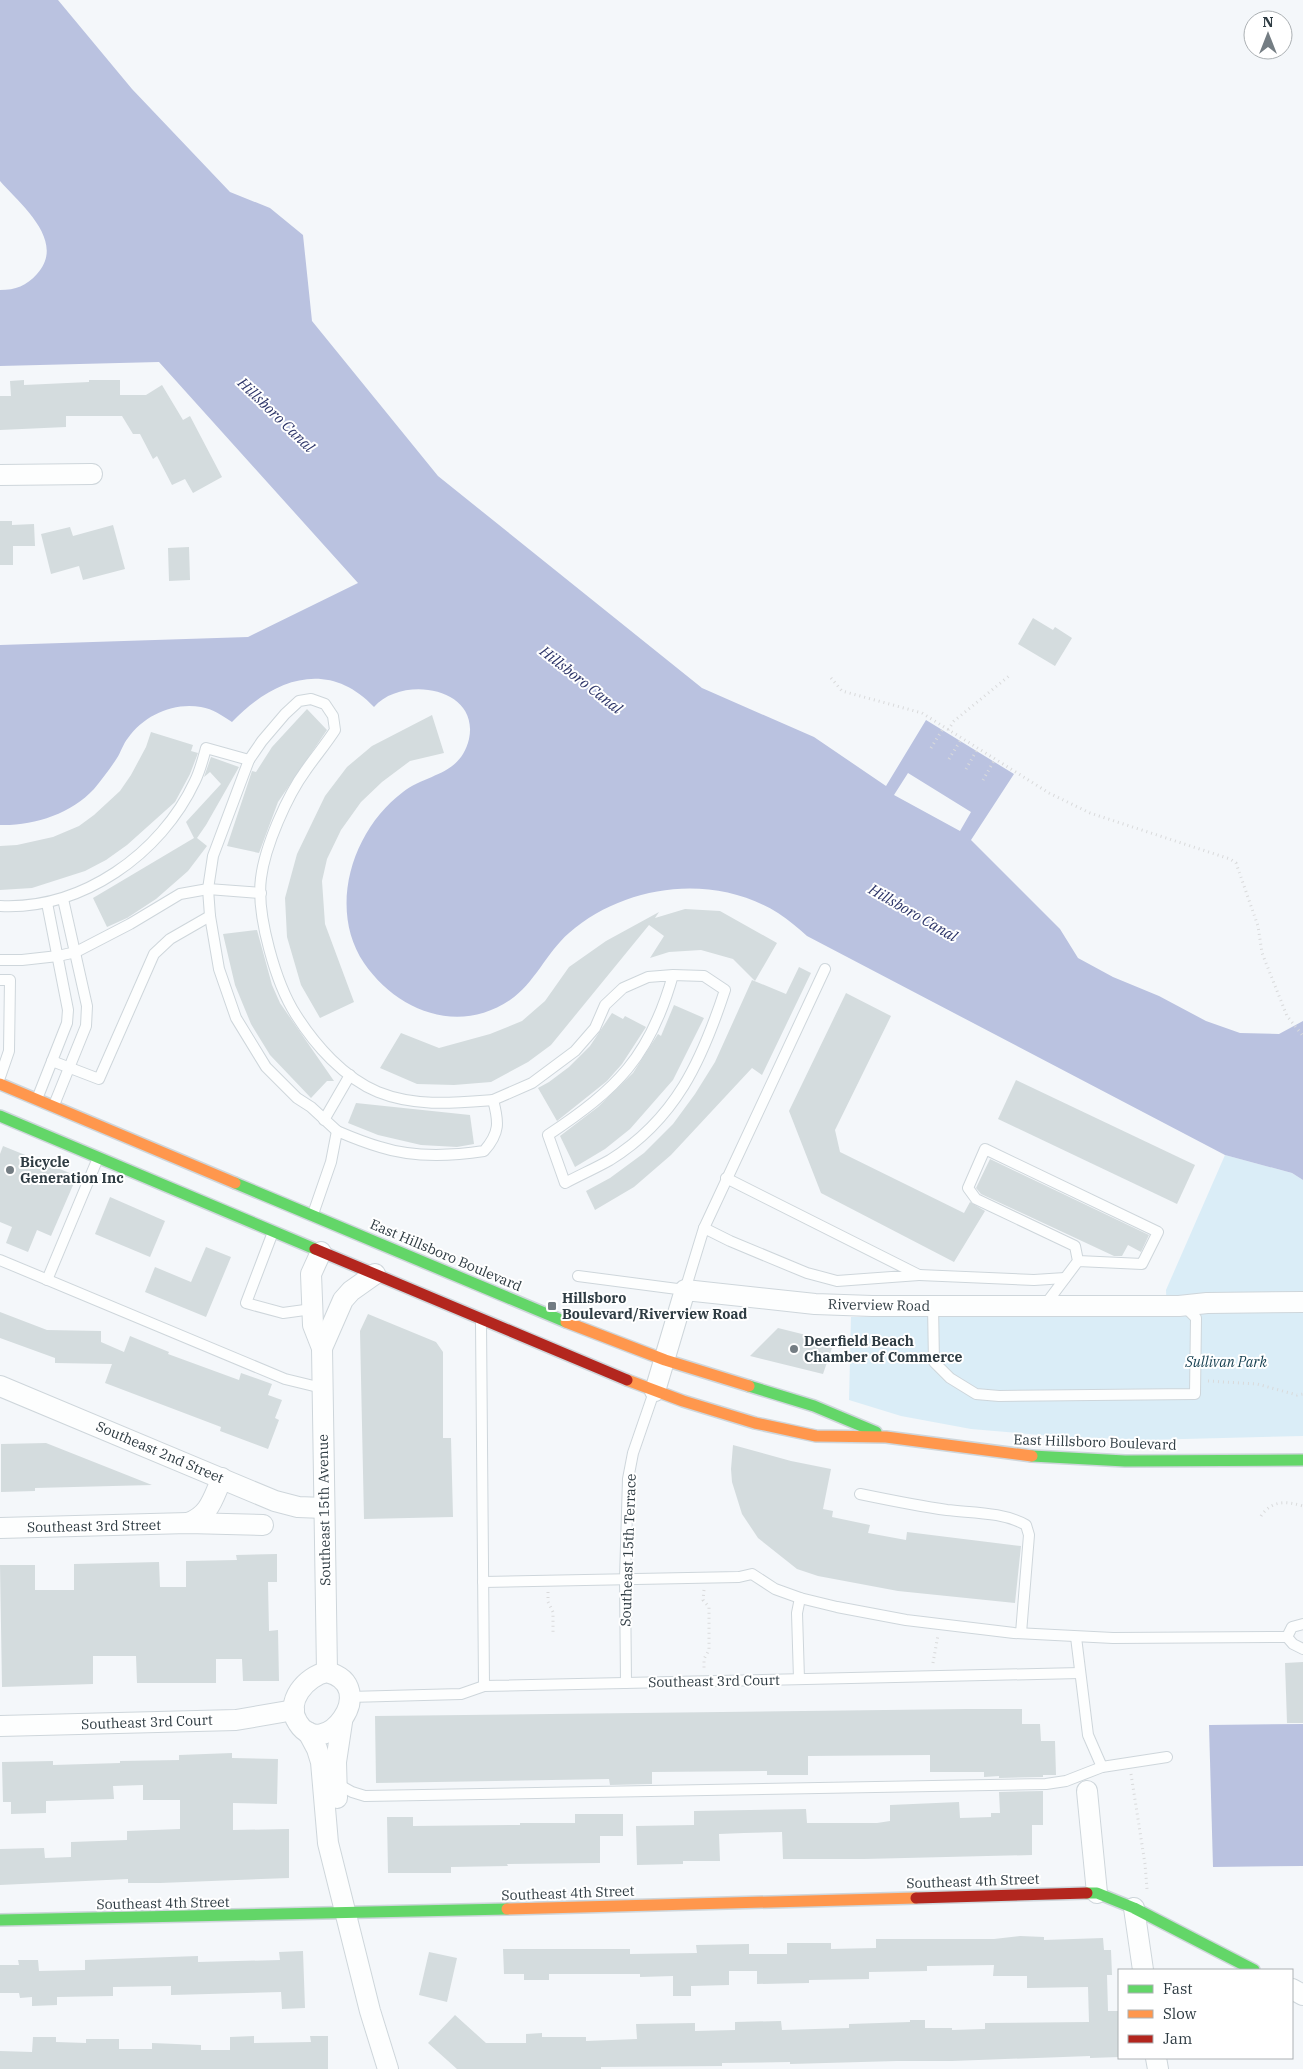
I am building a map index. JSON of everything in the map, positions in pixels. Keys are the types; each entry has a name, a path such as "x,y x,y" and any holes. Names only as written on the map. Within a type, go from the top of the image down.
{"main road":[{"name":"East Hillsboro Boulevard","path":"0,1084 597,1335 665,1360 814,1406 886,1437"},
{"name":"East Hillsboro Boulevard","path":"0,1116 655,1391 755,1423 816,1436 886,1437 1014,1455 1125,1461 1303,1460"},
{"path":"222,1209 238,1204 247,1208"},
{"path":"301,1226 313,1215"},
{"path":"322,1252 358,1245 462,1278"},
{"name":"Southeast 4th Street","path":"0,1920 345,1914 1097,1893 1141,1911 1252,1969"}],"street":[{"path":"0,475 92,474"},
{"name":"Southeast 15th Avenue","path":"322,1252 310,1274 313,1325 322,1348 327,1672"},
{"name":"Southeast 15th Avenue","path":"322,1348 343,1300 351,1291 375,1274"},
{"path":"655,1391 685,1290"},
{"name":"Riverview Road","path":"685,1290 815,1304 872,1306 1180,1306 1207,1303 1303,1302"},
{"name":"Southeast 2nd Street","path":"0,1386 285,1504 324,1508"},
{"path":"188,1523 200,1519 207,1511 222,1478"},
{"name":"Southeast 3rd Street","path":"0,1528 188,1523 263,1525"},
{"path":"342,1722 328,1732 319,1735 308,1732 300,1727 295,1719 294,1710 301,1689 317,1674 327,1672 336,1675 344,1681 349,1689 348,1705 338,1743 336,1784 345,1914"},
{"name":"Southeast 3rd Court","path":"0,1726 236,1720 294,1710"},
{"path":"308,1732 322,1762 328,1843 370,2011 388,2069"},
{"path":"1087,1791 1097,1893"},
{"path":"1141,1911 1143,1969"}],"lane":[{"path":"493,1100 498,1124 494,1140 484,1151 456,1155 410,1154 382,1148 337,1131 311,1107 297,1098 266,1068 236,1018 219,969 210,916 208,889 213,856 249,760 285,714 299,701 311,698 325,704 333,716 335,730 305,771 280,818 260,878 262,917 281,984 295,1014 311,1036 350,1075 377,1092 404,1100 427,1103 493,1100 532,1083 575,1051 595,1028 606,1005 623,988 648,977 673,975 704,976 725,990 712,1029 698,1062 677,1099 648,1130 610,1160 565,1183 548,1135 586,1109 634,1063 653,1032 673,975"},
{"path":"0,906 14,907 47,903 72,896 113,874 147,849 180,808 196,780 206,748 249,760"},
{"path":"0,960 22,960 76,952 130,924 180,894 208,889 261,893"},
{"path":"54,1106 86,1026 88,1016 76,952 62,899"},
{"path":"37,1099 67,1023 68,1010 47,903"},
{"path":"52,1060 99,1079 154,954 170,939 210,916"},
{"path":"578,1276 685,1290 704,1228 825,968"},
{"path":"0,980 10,980 9,1051 4,1054 0,1077"},
{"path":"324,1120 350,1075"},
{"path":"313,1215 331,1162 337,1131"},
{"path":"1045,1306 1078,1261 1075,1246 976,1199 968,1188 985,1149 1158,1232 1142,1264 1078,1261"},
{"path":"47,1280 98,1157"},
{"path":"726,1178 919,1275"},
{"path":"704,1228 730,1241 807,1273 837,1281 919,1275 1034,1280 1065,1278"},
{"path":"273,1231 246,1303 283,1313 312,1309"},
{"path":"0,1260 285,1380 322,1388"},
{"path":"932,1306 934,1362 950,1378 976,1394 999,1396 1195,1394 1196,1318 1180,1306"},
{"path":"481,1318 480,1384 484,1686"},
{"name":"Southeast 15th Terrace","path":"626,1683 625,1579 628,1479 633,1453 655,1391"},
{"path":"860,1494 947,1510 1016,1519 1026,1525 1030,1535 1021,1633"},
{"path":"483,1582 739,1577 752,1574 776,1589 800,1598 906,1620 1076,1637 1287,1637 1293,1644 1303,1649"},
{"path":"798,1679 797,1613 800,1598"},
{"path":"1287,1637 1292,1627 1303,1624"},
{"path":"1076,1637 1088,1735 1102,1767"},
{"name":"Southeast 3rd Court","path":"349,1697 461,1694 484,1686 1080,1673"},
{"path":"336,1784 365,1796 1046,1784 1066,1781 1102,1767 1167,1757"}],"path":[{"path":"948,730 954,721 1009,676"},
{"path":"831,678 842,691 922,713 1049,792 1090,813 1230,859 1236,863 1258,926 1262,953 1287,1016 1303,1036"},
{"path":"932,748 944,727"},
{"path":"949,759 962,738"},
{"path":"966,769 978,748"},
{"path":"983,780 996,759"},
{"path":"1195,1380 1257,1384 1297,1395 1303,1394"},
{"path":"1261,1516 1266,1509 1282,1502 1303,1506"},
{"path":"704,1578 703,1600 709,1608 709,1650 704,1659 705,1681"},
{"path":"548,1581 548,1602 553,1612 553,1632"},
{"path":"933,1676 933,1658 939,1624"},
{"path":"1129,1763 1145,1864 1141,1911"}],"green space":[{"name":"Sullivan Park","path":"1225,1155 1292,1173 1303,1180 1303,1436 1144,1440 1052,1436 971,1429 901,1416 849,1400 851,1317 1167,1315 1166,1290"}],"water":[{"name":"Hillsboro Canal","path":"0,0 58,0 132,89 230,192 270,208 303,235 312,321 438,476 702,688 814,737 886,786 926,720 1014,774 971,840 1060,929 1078,958 1113,977 1159,996 1206,1021 1240,1033 1279,1034 1303,1021 1303,1180 1292,1173 1225,1155 807,936 778,913 753,900 726,892 698,889 670,890 643,895 617,904 592,916 561,941 534,977 519,993 490,1010 470,1016 450,1016 430,1013 411,1005 393,994 364,963 353,941 347,918 347,894 351,871 359,848 385,808 403,792 451,767 465,751 469,739 469,721 463,708 451,698 436,692 419,689 402,691 387,697 374,707 356,692 338,683 320,679 301,680 283,685 265,695 232,722 214,711 201,707 180,706 160,712 142,723 126,740 114,762 85,798 51,817 13,825 0,825 0,645 248,637 358,583 159,362 0,366 0,290 20,286 33,278 45,261 47,249 44,236 37,224 0,181","holes":["908,773 971,812 960,831 894,795"]},
{"path":"1303,1724 1303,1866 1213,1867 1209,1725"}],"building":[{"path":"24,380 24,385 89,382 89,380 120,380 120,395 146,395 162,385 183,420 190,416 222,477 193,493 185,479 172,485 157,456 153,459 140,434 133,434 122,416 66,416 66,427 0,430 0,396 11,396 10,381"},
{"path":"0,521 12,521 12,525 34,524 35,546 13,546 13,565 0,565"},
{"path":"113,525 125,569 83,580 79,566 51,574 41,534 70,527 73,536"},
{"path":"189,547 190,580 169,581 168,548"},
{"path":"1033,618 1053,630 1055,627 1072,638 1055,666 1018,644"},
{"path":"307,709 327,730 278,802 259,853 227,846 252,771 256,772 272,747"},
{"path":"432,715 444,753 410,761 382,782 361,802 341,830 327,859 322,881 325,924 354,1002 320,1018 301,985 287,937 285,898 297,854 325,796 347,767 372,746"},
{"path":"151,732 193,745 191,751 198,753 190,774 175,802 127,845 106,860 85,871 32,888 0,890 0,846 17,845 53,837 79,826 94,815 120,791 131,775 146,747"},
{"path":"211,757 239,767 197,838 207,846 188,871 156,899 127,918 107,927 93,898 194,838 186,822 221,784 210,772 204,777"},
{"path":"685,909 720,911 777,943 755,981 733,959 701,950 669,952 650,958 664,936 649,925 551,1045 528,1062 491,1082 454,1085 417,1084 380,1068 401,1033 439,1048 490,1034 522,1021 545,1001 569,967 606,941 659,912 655,918"},
{"path":"257,930 272,985 280,1003 334,1081 327,1081 311,1098 270,1055 251,1024 235,985 223,934"},
{"path":"799,967 811,973 762,1075 752,1068 671,1155 634,1187 595,1210 586,1191 610,1178 644,1153 673,1124 715,1062 752,980 786,994"},
{"path":"846,993 891,1016 835,1130 840,1152 964,1213 970,1202 985,1211 954,1262 821,1193 789,1111"},
{"path":"674,1005 704,1018 673,1080 630,1129 605,1149 575,1167 560,1136 598,1107 633,1073 658,1034 661,1036"},
{"path":"612,1013 623,1019 625,1016 646,1027 622,1064 607,1081 557,1121 538,1088 569,1067 590,1046"},
{"path":"1016,1080 1195,1165 1177,1204 998,1119"},
{"path":"356,1103 470,1115 474,1144 457,1147 421,1145 378,1135 348,1123"},
{"path":"3,1146 77,1176 51,1236 37,1230 28,1252 6,1243 12,1227 0,1222 0,1154"},
{"path":"990,1159 1149,1235 1141,1252 1128,1245 1122,1256 1114,1256 981,1194 976,1188"},
{"path":"110,1197 165,1221 150,1257 95,1234"},
{"path":"206,1247 231,1257 206,1317 145,1292 155,1267 191,1282"},
{"path":"0,1312 47,1330 101,1331 101,1342 124,1352 130,1336 169,1352 168,1354 239,1380 241,1373 272,1384 268,1395 282,1400 275,1418 279,1420 268,1449 220,1431 221,1427 105,1383 112,1364 55,1363 55,1358 0,1338"},
{"path":"368,1314 436,1342 443,1352 443,1438 451,1438 453,1517 364,1519 360,1331"},
{"name":"Deerfield Beach Chamber of Commerce","path":"778,1328 834,1342 823,1374 750,1356"},
{"path":"46,1443 152,1485 35,1488 35,1491 1,1492 1,1444"},
{"path":"733,1445 791,1461 831,1469 823,1509 833,1511 832,1517 870,1525 868,1533 906,1540 907,1532 1021,1546 1015,1603 898,1591 818,1576 797,1569 758,1538 742,1514 732,1482"},
{"path":"277,1554 277,1582 268,1582 269,1631 278,1630 279,1681 243,1681 242,1659 216,1659 216,1683 137,1683 136,1656 93,1656 93,1684 2,1687 0,1565 35,1565 35,1590 74,1590 74,1564 159,1562 160,1587 186,1587 186,1561 237,1560 236,1555"},
{"path":"1303,1662 1303,1723 1287,1723 1285,1663"},
{"path":"1022,1709 1022,1724 1040,1724 1041,1741 1055,1741 1056,1775 999,1778 999,1776 984,1777 984,1772 930,1772 930,1755 808,1756 808,1775 767,1775 767,1771 652,1772 652,1784 610,1785 609,1779 376,1783 375,1716"},
{"path":"232,1753 232,1758 278,1759 277,1804 233,1803 233,1830 289,1829 289,1878 160,1883 128,1883 128,1879 0,1885 0,1849 44,1848 45,1858 71,1857 71,1842 127,1840 127,1831 180,1829 180,1800 143,1800 143,1785 113,1786 114,1799 46,1801 46,1813 11,1814 11,1802 3,1802 2,1762 53,1761 53,1765 120,1763 120,1761 179,1760 179,1755"},
{"path":"1043,1791 1043,1825 1032,1825 1032,1855 783,1859 782,1832 719,1834 720,1861 683,1861 683,1864 637,1865 636,1826 694,1825 694,1811 806,1809 807,1823 877,1823 890,1821 890,1805 959,1802 960,1818 991,1817 991,1813 1000,1813 999,1792"},
{"path":"575,1814 623,1814 623,1836 600,1836 600,1863 507,1864 508,1866 451,1867 451,1873 388,1873 387,1817 413,1817 413,1826 520,1825 520,1823 575,1823"},
{"path":"1020,1936 1044,1937 1044,1940 1103,1938 1104,1950 1111,1950 1112,1975 1107,1975 1108,2011 1118,2011 1118,2057 1090,2058 1090,2056 790,2064 790,2062 722,2063 722,2066 601,2067 601,2069 457,2069 428,2043 455,2015 486,2043 526,2043 526,2034 542,2033 542,2037 586,2037 586,2041 637,2039 636,2024 695,2023 695,2031 735,2030 735,2022 781,2021 782,2030 849,2028 849,2024 925,2020 925,2028 952,2028 952,2030 985,2029 985,2023 1089,2022 1088,1987 1027,1988 1027,1976 993,1976 994,1965 927,1966 927,1971 869,1972 869,1979 809,1980 809,1983 757,1984 757,1971 729,1971 729,1985 691,1986 691,1996 673,1996 673,1976 640,1977 640,1974 549,1974 549,1980 524,1980 524,1974 504,1974 503,1949 630,1949 630,1954 697,1953 696,1945 749,1944 749,1954 787,1954 787,1943 831,1943 831,1949 876,1948 876,1939 994,1939"},
{"path":"303,1951 305,2008 282,2009 281,1992 171,1995 171,1986 113,1987 113,1996 57,1997 57,2005 32,2006 32,1997 20,1998 19,1993 0,1993 0,1965 19,1965 18,1960 38,1960 39,1971 85,1970 85,1960 198,1956 198,1962 280,1960 279,1952"},
{"path":"429,1952 457,1958 447,2002 419,1995"},
{"path":"254,2036 254,2043 311,2042 310,2036 328,2036 328,2069 0,2069 0,2051 32,2052 33,2037 56,2037 56,2042 86,2043 86,2039 119,2039 119,2049 152,2049 152,2043 201,2045 201,2050 230,2050 230,2037"}],"traffic: fast":[{"path":"0,1116 315,1249"},
{"path":"235,1183 566,1322"},
{"path":"749,1386 814,1406 876,1432"},
{"path":"1032,1456 1125,1461 1303,1460"},
{"path":"1087,1893 1097,1893 1134,1908 1252,1969"},
{"path":"0,1920 507,1909"}],"traffic: slow":[{"path":"0,1084 235,1183"},
{"path":"566,1322 665,1360 749,1386"},
{"path":"627,1380 683,1401 755,1423 816,1436 886,1437 1032,1456"},
{"path":"507,1909 916,1898"}],"traffic: jam":[{"path":"315,1249 627,1380"},
{"path":"916,1898 1087,1893"}],"place":[{"name":"Bicycle Generation Inc","path":"10,1170"},
{"name":"Hillsboro Boulevard/Riverview Road","path":"552,1306"},
{"name":"Deerfield Beach Chamber of Commerce","path":"794,1349"}]}
